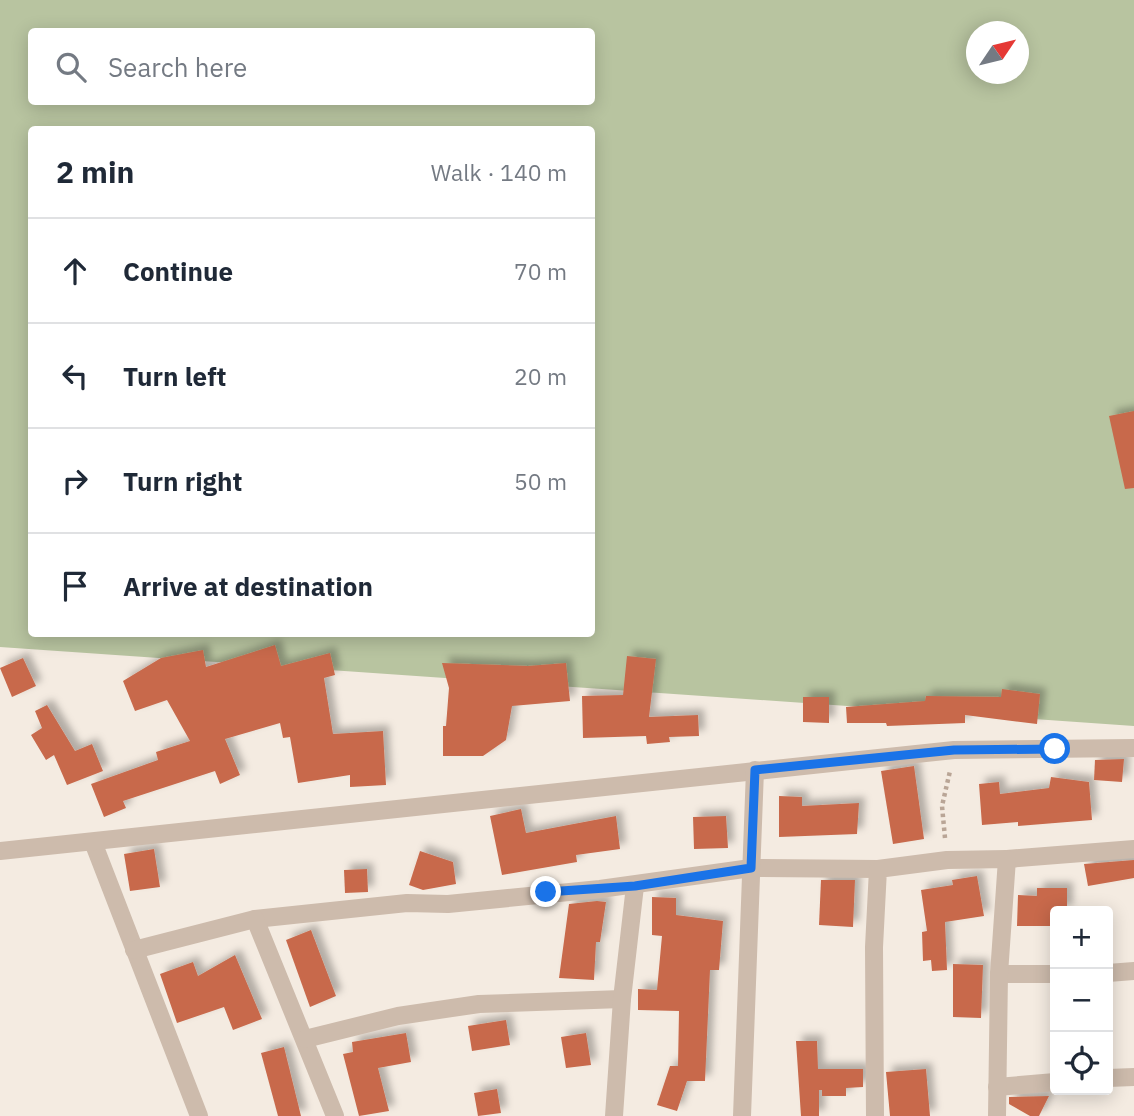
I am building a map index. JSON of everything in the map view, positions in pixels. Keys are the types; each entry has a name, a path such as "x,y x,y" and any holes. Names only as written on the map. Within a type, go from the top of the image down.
{"street":[{"path":"0,851 954,750 1134,748"},
{"path":"742,1116 755,770"},
{"path":"93,842 199,1116"},
{"path":"134,950 255,919 407,903 448,904 635,886 751,868 878,869 947,860 1007,859 1134,849"},
{"path":"997,1116 999,974 1007,859"},
{"path":"875,1116 874,947 878,869"},
{"path":"614,1116 622,999 635,886"},
{"path":"255,919 335,1116"},
{"path":"1113,973 1134,971"},
{"path":"999,974 1050,974"},
{"path":"305,1039 398,1016 479,1004 622,999"},
{"path":"1113,1077 1134,1077"},
{"path":"997,1087 1050,1082"}],"path":[{"path":"947,860 942,806 954,750"}],"green space":[{"path":"0,0 1134,0 1134,726 0,647"}],"building":[{"path":"1134,411 1134,488 1125,489 1109,416"},
{"path":"275,645 281,666 330,653 335,675 324,678 333,734 383,731 386,785 350,787 350,775 298,783 290,737 283,738 280,723 225,739 240,775 220,784 215,771 123,801 126,808 104,817 91,784 158,760 156,752 190,741 167,700 135,711 123,681 161,658 203,650 206,667"},
{"path":"627,656 656,659 649,717 698,715 699,736 669,737 670,742 647,744 646,736 583,738 582,696 623,695"},
{"path":"23,658 36,686 12,697 0,668"},
{"path":"442,663 528,666 566,663 570,701 512,706 506,740 483,756 443,756 443,726 446,726 449,688"},
{"path":"1002,689 1040,694 1037,724 965,715 965,723 887,726 886,723 847,723 846,707 925,701 926,696 1001,697"},
{"path":"803,697 829,697 829,723 803,722"},
{"path":"47,705 75,751 92,744 103,771 67,785 54,755 46,760 31,735 42,728 35,711"},
{"path":"1124,759 1122,782 1094,780 1095,760"},
{"path":"914,766 924,839 893,844 881,771"},
{"path":"1051,777 1089,782 1092,820 1018,826 1018,822 982,825 979,784 999,782 1000,794 1049,788"},
{"path":"779,796 802,797 802,806 859,803 857,834 779,837"},
{"path":"521,809 526,833 616,816 620,849 576,855 577,862 502,875 490,816"},
{"path":"726,816 728,848 694,849 693,817"},
{"path":"154,849 160,887 130,891 124,854"},
{"path":"420,851 453,862 456,884 423,890 409,885"},
{"path":"1134,860 1134,878 1088,886 1084,864"},
{"path":"367,869 368,892 345,893 344,870"},
{"path":"977,876 984,916 945,922 947,970 932,971 931,960 923,961 922,932 927,931 921,890 953,885 952,880"},
{"path":"821,880 855,880 853,927 819,925"},
{"path":"1037,888 1067,888 1067,906 1050,906 1050,926 1017,926 1018,895 1037,896"},
{"path":"652,897 676,898 676,915 723,921 719,970 710,970 705,1081 687,1081 677,1111 657,1105 670,1066 678,1066 679,1011 638,1010 638,989 657,990 662,936 652,935"},
{"path":"606,902 600,942 596,942 594,980 559,978 569,904"},
{"path":"311,930 336,996 310,1007 286,940"},
{"path":"235,955 262,1019 233,1030 224,1007 177,1023 160,974 193,962 198,976"},
{"path":"953,964 983,965 981,1018 953,1017"},
{"path":"506,1020 510,1045 472,1051 468,1026"},
{"path":"406,1033 411,1062 378,1068 389,1111 359,1116 343,1054 353,1052 352,1042"},
{"path":"586,1033 591,1065 566,1068 561,1037"},
{"path":"796,1041 817,1041 818,1069 863,1069 863,1087 846,1088 846,1096 822,1096 822,1090 819,1090 819,1116 801,1116"},
{"path":"284,1047 301,1116 278,1116 261,1053"},
{"path":"926,1069 930,1116 890,1116 886,1072"},
{"path":"497,1089 501,1113 478,1116 474,1093"},
{"path":"1049,1096 1039,1116 1030,1116 1009,1104 1009,1097"}],"route":[{"path":"546,892 635,886 751,868 755,770 954,750 1055,749"}]}
